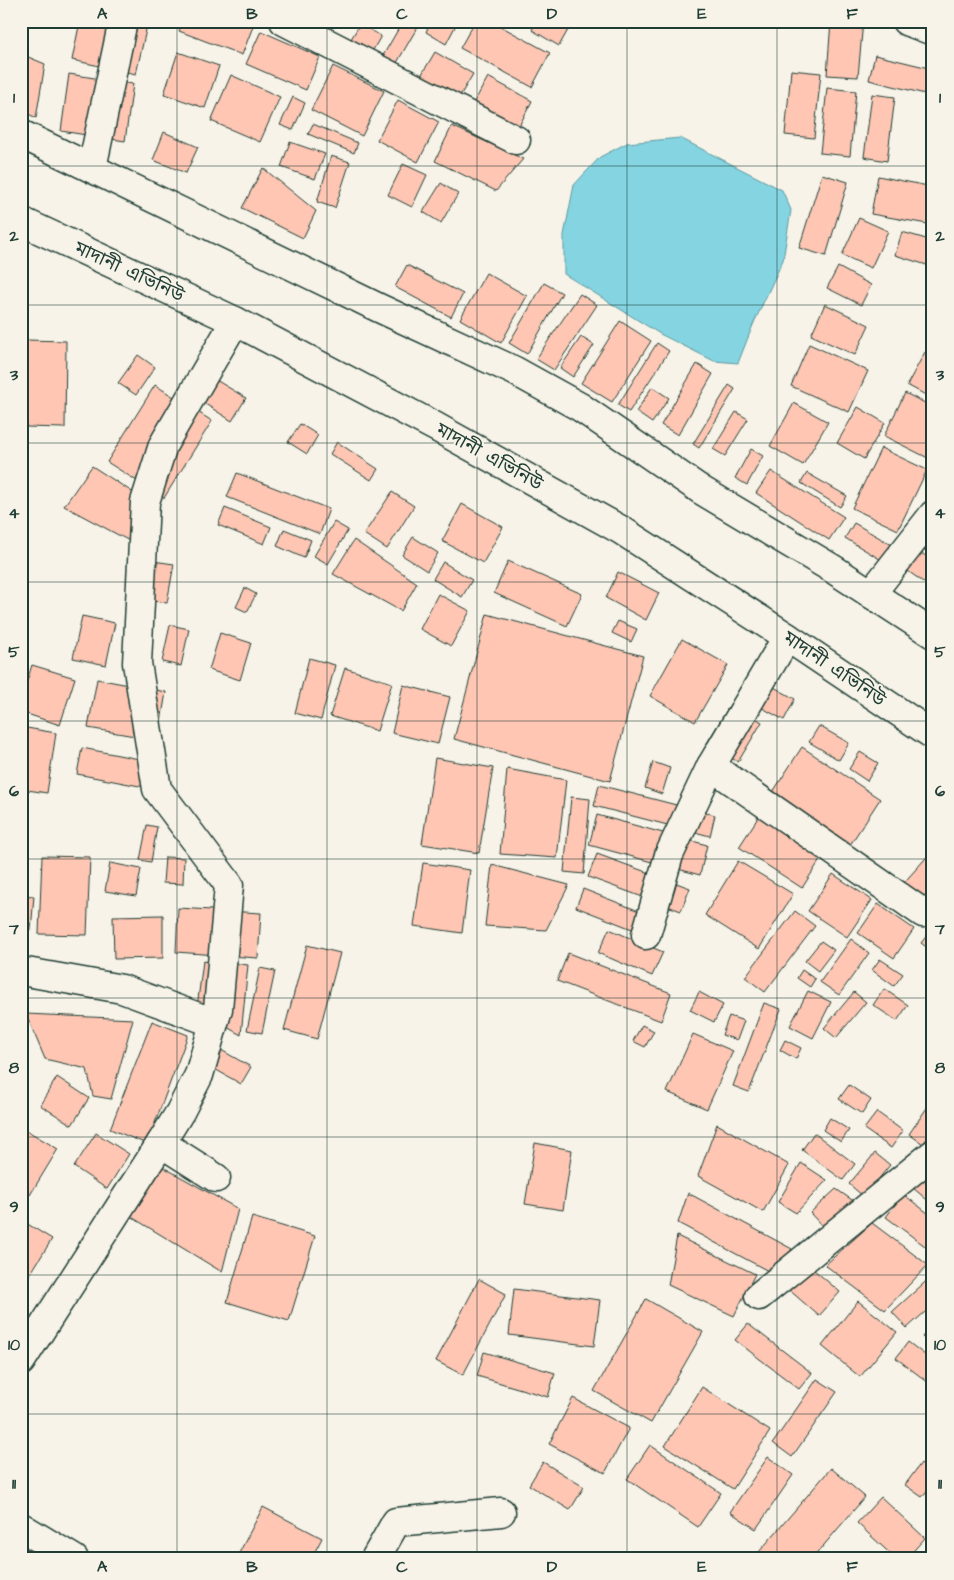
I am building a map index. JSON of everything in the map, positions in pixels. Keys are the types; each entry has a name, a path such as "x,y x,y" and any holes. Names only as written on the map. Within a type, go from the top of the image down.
{"street":[{"path":"92,168 123,21"},
{"path":"284,21 516,140"},
{"path":"906,21 933,31"},
{"path":"21,134 380,308 515,371 580,407 701,490 833,569 933,634"},
{"name":"মাদানী এভিনিউ","path":"21,221 235,321 436,427 621,530 787,637 933,736"},
{"path":"21,1361 180,1112 199,1075 216,1015 229,885 157,789 137,663 145,502 163,445 235,321"},
{"path":"870,594 933,515"},
{"path":"646,935 669,855 711,766 787,637"},
{"path":"711,766 923,913 933,908"},
{"path":"21,971 122,989 209,1021 216,1015"},
{"path":"161,1143 216,1178"},
{"path":"759,1296 933,1154"},
{"path":"375,1559 396,1522 500,1512"},
{"path":"21,1527 74,1559"}],"water":[{"path":"680,138 782,190 791,210 783,260 738,363 714,361 660,334 564,274 564,235 574,185 600,157 627,143"}],"building":[{"path":"80,21 148,21 136,74 72,60"},
{"path":"183,21 255,21 242,55 179,31"},
{"path":"403,21 421,21 395,66 381,59"},
{"path":"431,21 458,21 446,44 426,32"},
{"path":"475,21 491,21 550,53 532,87 460,48"},
{"path":"536,21 573,21 559,46 532,30"},
{"path":"831,21 863,21 858,77 827,75"},
{"path":"360,24 381,36 369,57 348,44"},
{"path":"261,31 320,57 306,90 246,64"},
{"path":"178,52 219,66 205,108 164,94"},
{"path":"435,52 473,74 457,101 419,79"},
{"path":"21,54 45,64 36,118 21,110"},
{"path":"875,55 933,69 933,96 869,80"},
{"path":"333,66 384,91 362,136 311,110"},
{"path":"791,70 821,73 814,138 785,135"},
{"path":"69,74 133,84 125,141 61,131"},
{"path":"231,75 280,97 260,142 211,121"},
{"path":"488,77 532,101 517,130 472,106"},
{"path":"827,88 856,91 850,156 820,153"},
{"path":"872,94 895,97 887,161 864,157"},
{"path":"293,97 305,103 293,130 280,125"},
{"path":"398,100 439,122 418,162 377,140"},
{"path":"313,124 358,143 354,153 308,134"},
{"path":"452,126 523,159 496,191 435,161"},
{"path":"164,132 198,147 186,173 153,160"},
{"path":"290,142 325,154 315,179 281,167"},
{"path":"331,156 350,162 335,208 317,202"},
{"path":"403,164 427,175 412,207 388,195"},
{"path":"263,168 316,211 303,238 242,208"},
{"path":"822,174 848,182 826,256 799,248"},
{"path":"878,176 933,187 933,225 871,214"},
{"path":"441,183 458,194 441,223 423,212"},
{"path":"859,218 888,231 871,268 842,255"},
{"path":"902,232 933,241 933,267 895,255"},
{"path":"407,265 463,294 451,317 395,287"},
{"path":"838,267 871,285 861,305 827,288"},
{"path":"486,273 527,296 501,343 460,319"},
{"path":"544,283 562,293 527,354 509,343"},
{"path":"580,294 597,305 554,370 536,359"},
{"path":"825,304 869,325 855,355 811,335"},
{"path":"620,321 651,341 612,402 581,383"},
{"path":"581,337 594,345 573,377 560,368"},
{"path":"26,340 66,341 65,428 26,427"},
{"path":"657,343 669,351 629,412 618,405"},
{"path":"809,344 868,371 849,412 791,386"},
{"path":"925,352 933,356 933,399 907,385"},
{"path":"138,355 155,367 136,395 118,383"},
{"path":"697,364 713,374 678,435 661,425"},
{"path":"216,380 246,398 232,421 202,402"},
{"path":"155,385 212,421 164,498 107,462"},
{"path":"729,385 735,389 699,448 693,444"},
{"path":"652,387 669,398 652,423 636,412"},
{"path":"905,393 933,407 932,460 884,436"},
{"path":"794,403 828,422 803,465 770,446"},
{"path":"858,407 885,423 864,459 837,443"},
{"path":"736,412 748,419 725,456 713,449"},
{"path":"300,424 318,435 307,454 288,442"},
{"path":"337,442 378,469 371,480 330,454"},
{"path":"881,448 927,470 898,530 852,508"},
{"path":"751,449 763,456 747,485 735,478"},
{"path":"92,466 157,508 137,545 64,506"},
{"path":"771,471 844,517 829,540 756,493"},
{"path":"237,473 329,509 320,534 227,497"},
{"path":"807,473 847,496 840,507 801,483"},
{"path":"392,492 414,506 387,549 364,534"},
{"path":"462,504 503,527 483,563 442,541"},
{"path":"225,508 271,527 264,544 218,525"},
{"path":"334,522 348,530 328,564 314,556"},
{"path":"854,523 892,545 883,561 845,538"},
{"path":"284,529 311,540 304,558 277,546"},
{"path":"413,537 438,553 427,571 402,555"},
{"path":"354,540 417,583 401,611 333,574"},
{"path":"904,541 933,561 933,589 891,559"},
{"path":"153,561 174,564 167,603 147,600"},
{"path":"508,561 582,594 567,626 494,593"},
{"path":"443,562 472,580 462,597 433,579"},
{"path":"618,572 659,593 646,620 606,598"},
{"path":"245,588 256,594 247,612 236,607"},
{"path":"438,594 470,611 451,646 420,629"},
{"path":"487,614 643,656 610,781 454,739"},
{"path":"82,616 115,623 106,665 73,658"},
{"path":"618,621 637,629 631,642 612,633"},
{"path":"170,625 189,629 181,666 162,662"},
{"path":"220,633 251,643 240,680 209,670"},
{"path":"682,639 728,665 695,722 650,696"},
{"path":"309,658 335,665 321,720 295,713"},
{"path":"32,665 75,678 60,725 21,712 21,700"},
{"path":"345,668 392,683 377,731 330,716"},
{"path":"749,673 795,699 784,720 737,694"},
{"path":"97,679 166,692 158,740 88,728"},
{"path":"403,685 450,697 438,744 392,733"},
{"path":"731,703 762,722 738,762 707,743"},
{"path":"819,726 849,743 839,760 809,742"},
{"path":"21,727 56,733 47,793 21,789"},
{"path":"802,747 880,799 848,848 771,795"},
{"path":"82,748 160,763 155,789 77,774"},
{"path":"860,752 878,763 867,781 849,769"},
{"path":"435,758 493,768 479,853 422,844"},
{"path":"653,762 670,768 662,794 645,788"},
{"path":"507,769 566,780 557,858 500,854"},
{"path":"599,785 715,815 710,836 594,806"},
{"path":"571,797 590,799 584,874 564,872"},
{"path":"761,813 824,854 802,888 739,847"},
{"path":"597,815 707,845 700,875 589,845"},
{"path":"147,825 157,827 151,862 140,860"},
{"path":"933,850 933,890 923,902 900,887"},
{"path":"597,854 690,888 681,911 588,877"},
{"path":"42,856 90,857 87,935 39,934"},
{"path":"165,857 184,858 183,884 163,883"},
{"path":"738,861 793,894 759,949 705,915"},
{"path":"110,863 141,869 136,896 105,891"},
{"path":"423,863 470,870 462,933 414,926"},
{"path":"492,865 569,885 546,930 485,926"},
{"path":"833,874 872,900 847,937 808,911"},
{"path":"583,889 662,920 655,938 576,907"},
{"path":"21,895 34,896 31,930 21,929"},
{"path":"878,904 914,929 894,958 858,933"},
{"path":"178,908 261,913 258,958 176,952"},
{"path":"795,911 815,926 765,992 745,977"},
{"path":"163,915 163,958 114,959 113,916"},
{"path":"933,928 933,952 921,943"},
{"path":"609,929 663,952 652,976 598,953"},
{"path":"851,939 869,953 839,995 820,982"},
{"path":"821,941 834,950 818,971 805,961"},
{"path":"307,945 340,953 317,1039 284,1030"},
{"path":"568,953 671,993 661,1021 557,981"},
{"path":"880,959 903,974 894,986 872,970"},
{"path":"203,961 224,964 218,1018 196,1015"},
{"path":"232,963 248,965 241,1035 225,1026"},
{"path":"260,968 275,971 262,1033 247,1030"},
{"path":"802,970 815,979 810,987 797,978"},
{"path":"884,989 908,1005 897,1021 873,1005"},
{"path":"808,991 831,1002 813,1038 790,1026"},
{"path":"699,992 723,1005 714,1022 690,1010"},
{"path":"854,992 866,1002 836,1038 824,1028"},
{"path":"764,1003 781,1009 749,1092 733,1086"},
{"path":"26,1014 133,1019 111,1099 93,1096 87,1069 45,1059"},
{"path":"729,1016 744,1021 737,1040 722,1035"},
{"path":"152,1021 188,1035 147,1144 110,1129"},
{"path":"642,1025 654,1031 645,1047 633,1041"},
{"path":"693,1034 733,1051 707,1109 667,1092"},
{"path":"200,1038 251,1067 241,1084 190,1055"},
{"path":"785,1040 801,1048 796,1059 780,1050"},
{"path":"57,1077 89,1098 72,1125 40,1105"},
{"path":"849,1085 871,1100 862,1114 839,1099"},
{"path":"933,1099 933,1130 923,1144 909,1134"},
{"path":"877,1112 903,1131 891,1148 864,1129"},
{"path":"830,1118 849,1130 841,1142 823,1130"},
{"path":"717,1124 789,1165 763,1212 698,1176"},
{"path":"21,1127 58,1149 30,1195 21,1189"},
{"path":"96,1133 129,1154 107,1189 74,1167"},
{"path":"814,1133 855,1164 843,1180 802,1150"},
{"path":"535,1143 572,1150 563,1210 525,1204"},
{"path":"875,1153 890,1165 864,1197 849,1184"},
{"path":"156,1163 238,1209 222,1272 125,1213"},
{"path":"801,1163 827,1180 796,1213 778,1202"},
{"path":"927,1176 933,1180 933,1205 912,1187"},
{"path":"836,1189 855,1202 824,1228 810,1213"},
{"path":"688,1193 792,1249 772,1273 678,1223"},
{"path":"903,1194 933,1217 933,1252 886,1217"},
{"path":"252,1217 315,1236 289,1321 227,1302"},
{"path":"21,1220 52,1239 21,1289"},
{"path":"872,1223 928,1265 885,1310 825,1265"},
{"path":"677,1236 755,1274 734,1316 668,1285"},
{"path":"807,1264 840,1292 819,1316 787,1288"},
{"path":"933,1275 933,1305 907,1328 892,1312"},
{"path":"479,1279 506,1294 463,1375 436,1361"},
{"path":"514,1289 600,1300 594,1346 509,1335"},
{"path":"646,1299 703,1332 651,1423 594,1391"},
{"path":"858,1301 897,1332 860,1377 822,1346"},
{"path":"748,1324 812,1373 799,1389 735,1340"},
{"path":"933,1324 933,1346 922,1337"},
{"path":"908,1342 933,1361 933,1386 896,1358"},
{"path":"484,1352 555,1373 548,1397 477,1376"},
{"path":"817,1379 837,1392 792,1457 773,1443"},
{"path":"702,1387 770,1431 733,1489 665,1446"},
{"path":"573,1398 629,1428 605,1473 549,1444"},
{"path":"650,1445 721,1493 698,1527 627,1479"},
{"path":"768,1457 793,1475 756,1529 730,1512"},
{"path":"543,1462 584,1487 570,1510 529,1485"},
{"path":"921,1463 933,1471 933,1483 922,1497 905,1485"},
{"path":"831,1468 865,1497 812,1559 753,1559"},
{"path":"881,1497 925,1538 906,1559 896,1559 857,1523"},
{"path":"263,1507 322,1538 311,1559 236,1559"},
{"path":"21,1537 38,1547 30,1559 21,1557"},
{"path":"324,1552 337,1559 320,1559"}]}
